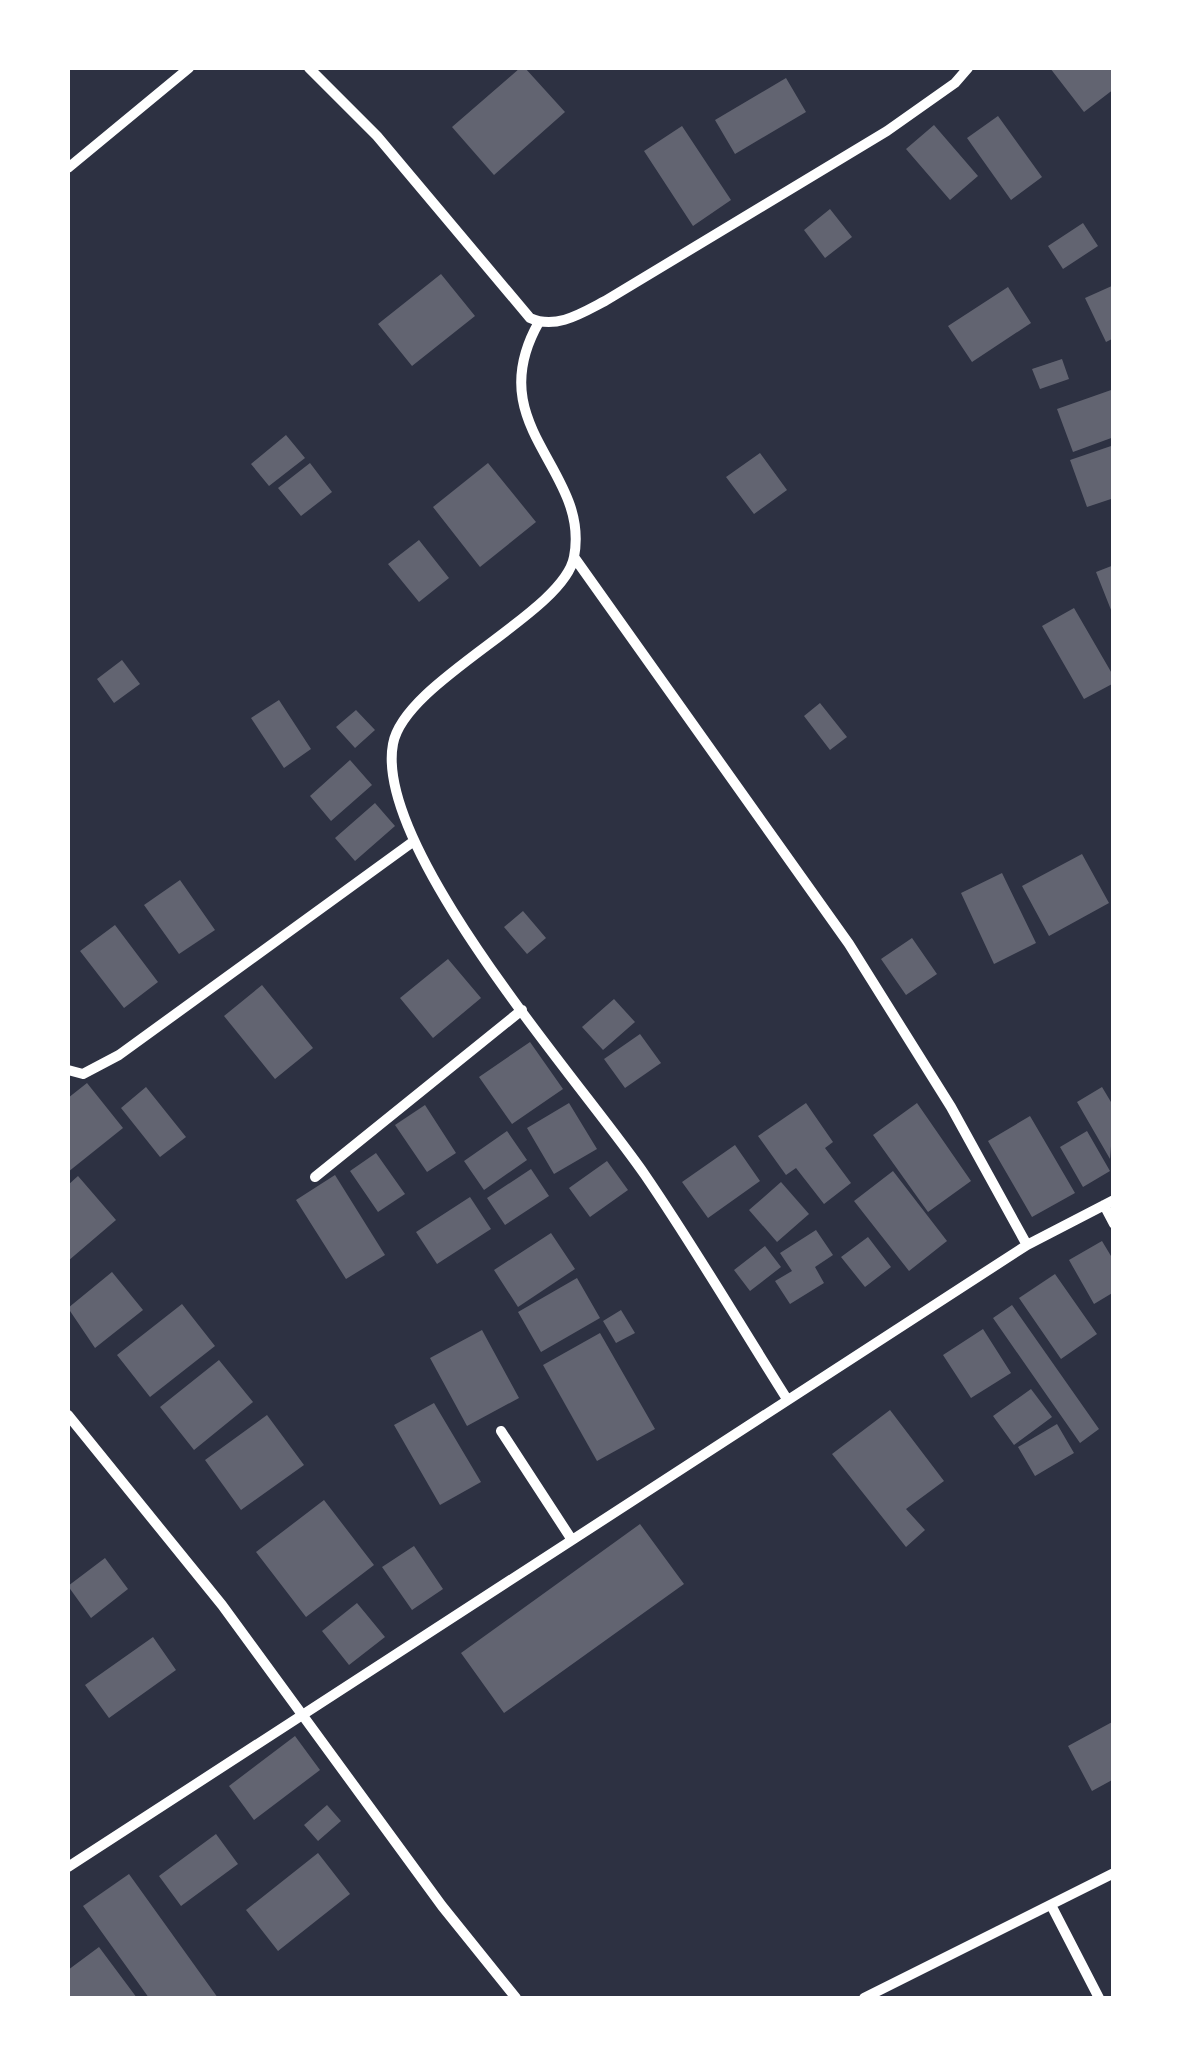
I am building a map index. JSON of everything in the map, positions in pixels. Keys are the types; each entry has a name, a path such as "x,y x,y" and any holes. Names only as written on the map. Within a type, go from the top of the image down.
{"street":[{"path":"68,168 188,68"},
{"path":"308,68 377,136 530,318 539,322 572,318 677,259 903,120 968,68"},
{"path":"539,322 524,354 519,394 568,504 575,530 574,557 559,585 454,672 400,725 393,743 392,766 414,841 476,950 646,1177 787,1399"},
{"path":"574,557 849,944 951,1107 1026,1245"},
{"path":"68,1070 83,1074 100,1067 414,841"},
{"path":"316,1176 522,1010"},
{"path":"68,1867 1026,1245 1109,1202 1114,1224"},
{"path":"68,1415 306,1715 442,1906 516,1998"},
{"path":"501,1431 572,1540"},
{"path":"864,1998 1114,1873"},
{"path":"1050,1904 1099,1998"}],"building":[{"path":"520,68 525,68 565,112 494,175 452,127"},
{"path":"1050,68 1114,68 1114,89 1084,112"},
{"path":"786,78 806,112 735,154 715,120"},
{"path":"998,116 1042,177 1011,200 967,138"},
{"path":"934,125 978,176 950,200 906,149"},
{"path":"682,126 731,200 693,226 644,151"},
{"path":"830,209 852,237 825,258 804,230"},
{"path":"1083,223 1098,246 1063,269 1048,246"},
{"path":"441,274 475,316 412,366 378,324"},
{"path":"1114,285 1114,338 1106,342 1085,298"},
{"path":"1008,287 1031,323 972,362 948,326"},
{"path":"1062,359 1069,379 1040,389 1032,369"},
{"path":"1114,389 1114,437 1073,452 1057,409"},
{"path":"286,435 305,458 269,486 251,464"},
{"path":"1114,445 1114,498 1087,507 1070,460"},
{"path":"760,453 787,490 754,514 726,477"},
{"path":"310,463 332,492 301,516 278,488"},
{"path":"488,463 536,522 480,567 433,507"},
{"path":"419,540 449,578 419,602 388,564"},
{"path":"1114,565 1114,615 1113,615 1096,572"},
{"path":"1074,608 1114,677 1114,683 1084,699 1042,626"},
{"path":"122,660 140,684 114,703 97,679"},
{"path":"279,700 311,749 284,768 251,718"},
{"path":"820,703 847,737 830,750 804,716"},
{"path":"356,710 375,730 355,748 336,727"},
{"path":"350,760 372,785 331,821 310,796"},
{"path":"375,803 395,826 355,861 335,838"},
{"path":"1082,854 1109,903 1049,936 1022,886"},
{"path":"1002,873 1036,943 994,964 961,893"},
{"path":"180,880 215,930 179,954 144,905"},
{"path":"523,911 546,938 527,954 504,927"},
{"path":"115,925 158,982 124,1008 80,951"},
{"path":"912,938 937,974 906,995 881,959"},
{"path":"448,959 481,998 433,1038 400,998"},
{"path":"262,985 313,1048 275,1079 224,1016"},
{"path":"614,999 635,1022 603,1050 582,1027"},
{"path":"640,1034 661,1063 625,1088 604,1059"},
{"path":"530,1042 563,1089 512,1124 479,1077"},
{"path":"87,1083 123,1128 68,1172 68,1098"},
{"path":"146,1087 186,1137 160,1157 121,1108"},
{"path":"1102,1087 1114,1107 1110,1159 1077,1102"},
{"path":"569,1103 597,1149 554,1174 527,1128"},
{"path":"806,1103 833,1142 825,1148 851,1183 824,1204 796,1168 786,1175 758,1136"},
{"path":"917,1103 971,1181 928,1212 873,1135"},
{"path":"425,1105 456,1153 427,1172 395,1125"},
{"path":"1030,1116 1075,1193 1032,1217 988,1141"},
{"path":"507,1131 527,1160 484,1190 464,1161"},
{"path":"1087,1131 1110,1171 1083,1187 1060,1147"},
{"path":"735,1145 760,1181 708,1218 682,1182"},
{"path":"376,1153 405,1194 378,1212 350,1171"},
{"path":"607,1161 628,1190 590,1217 569,1188"},
{"path":"531,1169 549,1196 505,1225 487,1198"},
{"path":"893,1171 947,1241 909,1271 854,1201"},
{"path":"335,1175 385,1255 346,1279 296,1200"},
{"path":"78,1176 116,1220 68,1261 68,1185"},
{"path":"781,1182 809,1214 777,1242 749,1210"},
{"path":"470,1197 491,1229 437,1264 416,1232"},
{"path":"816,1230 833,1255 815,1267 824,1283 790,1304 775,1281 792,1271 780,1253"},
{"path":"551,1233 575,1269 518,1307 494,1270"},
{"path":"868,1237 891,1267 865,1287 841,1257"},
{"path":"1102,1241 1114,1261 1114,1292 1094,1304 1069,1260"},
{"path":"765,1246 781,1267 750,1291 734,1270"},
{"path":"112,1272 143,1310 95,1348 68,1308"},
{"path":"1055,1274 1097,1334 1061,1359 1019,1298"},
{"path":"577,1278 600,1318 541,1352 518,1312"},
{"path":"182,1304 215,1346 150,1397 117,1355"},
{"path":"1012,1305 1099,1429 1080,1443 993,1318"},
{"path":"621,1310 635,1333 616,1343 603,1321"},
{"path":"983,1329 1011,1373 971,1398 943,1355"},
{"path":"482,1330 519,1398 467,1426 430,1358"},
{"path":"600,1333 655,1429 597,1461 543,1365"},
{"path":"219,1360 253,1402 194,1450 160,1407"},
{"path":"1031,1389 1052,1417 1014,1445 993,1416"},
{"path":"434,1403 481,1482 440,1505 394,1425"},
{"path":"890,1410 944,1481 906,1509 925,1530 906,1547 832,1454"},
{"path":"267,1415 304,1465 241,1510 205,1460"},
{"path":"1057,1424 1074,1453 1035,1476 1018,1447"},
{"path":"324,1500 374,1565 306,1617 256,1552"},
{"path":"640,1524 684,1584 504,1713 461,1653"},
{"path":"414,1546 443,1589 412,1610 382,1567"},
{"path":"105,1558 128,1589 91,1618 68,1586"},
{"path":"357,1603 385,1637 349,1665 322,1631"},
{"path":"153,1637 176,1670 109,1718 85,1685"},
{"path":"1114,1721 1114,1779 1092,1791 1068,1746"},
{"path":"295,1736 320,1770 254,1820 229,1786"},
{"path":"327,1805 341,1821 318,1841 304,1825"},
{"path":"216,1834 238,1864 181,1906 159,1876"},
{"path":"318,1853 350,1894 278,1951 246,1910"},
{"path":"129,1874 218,1998 149,1998 83,1906"},
{"path":"99,1947 137,1998 68,1998 68,1970"}]}
